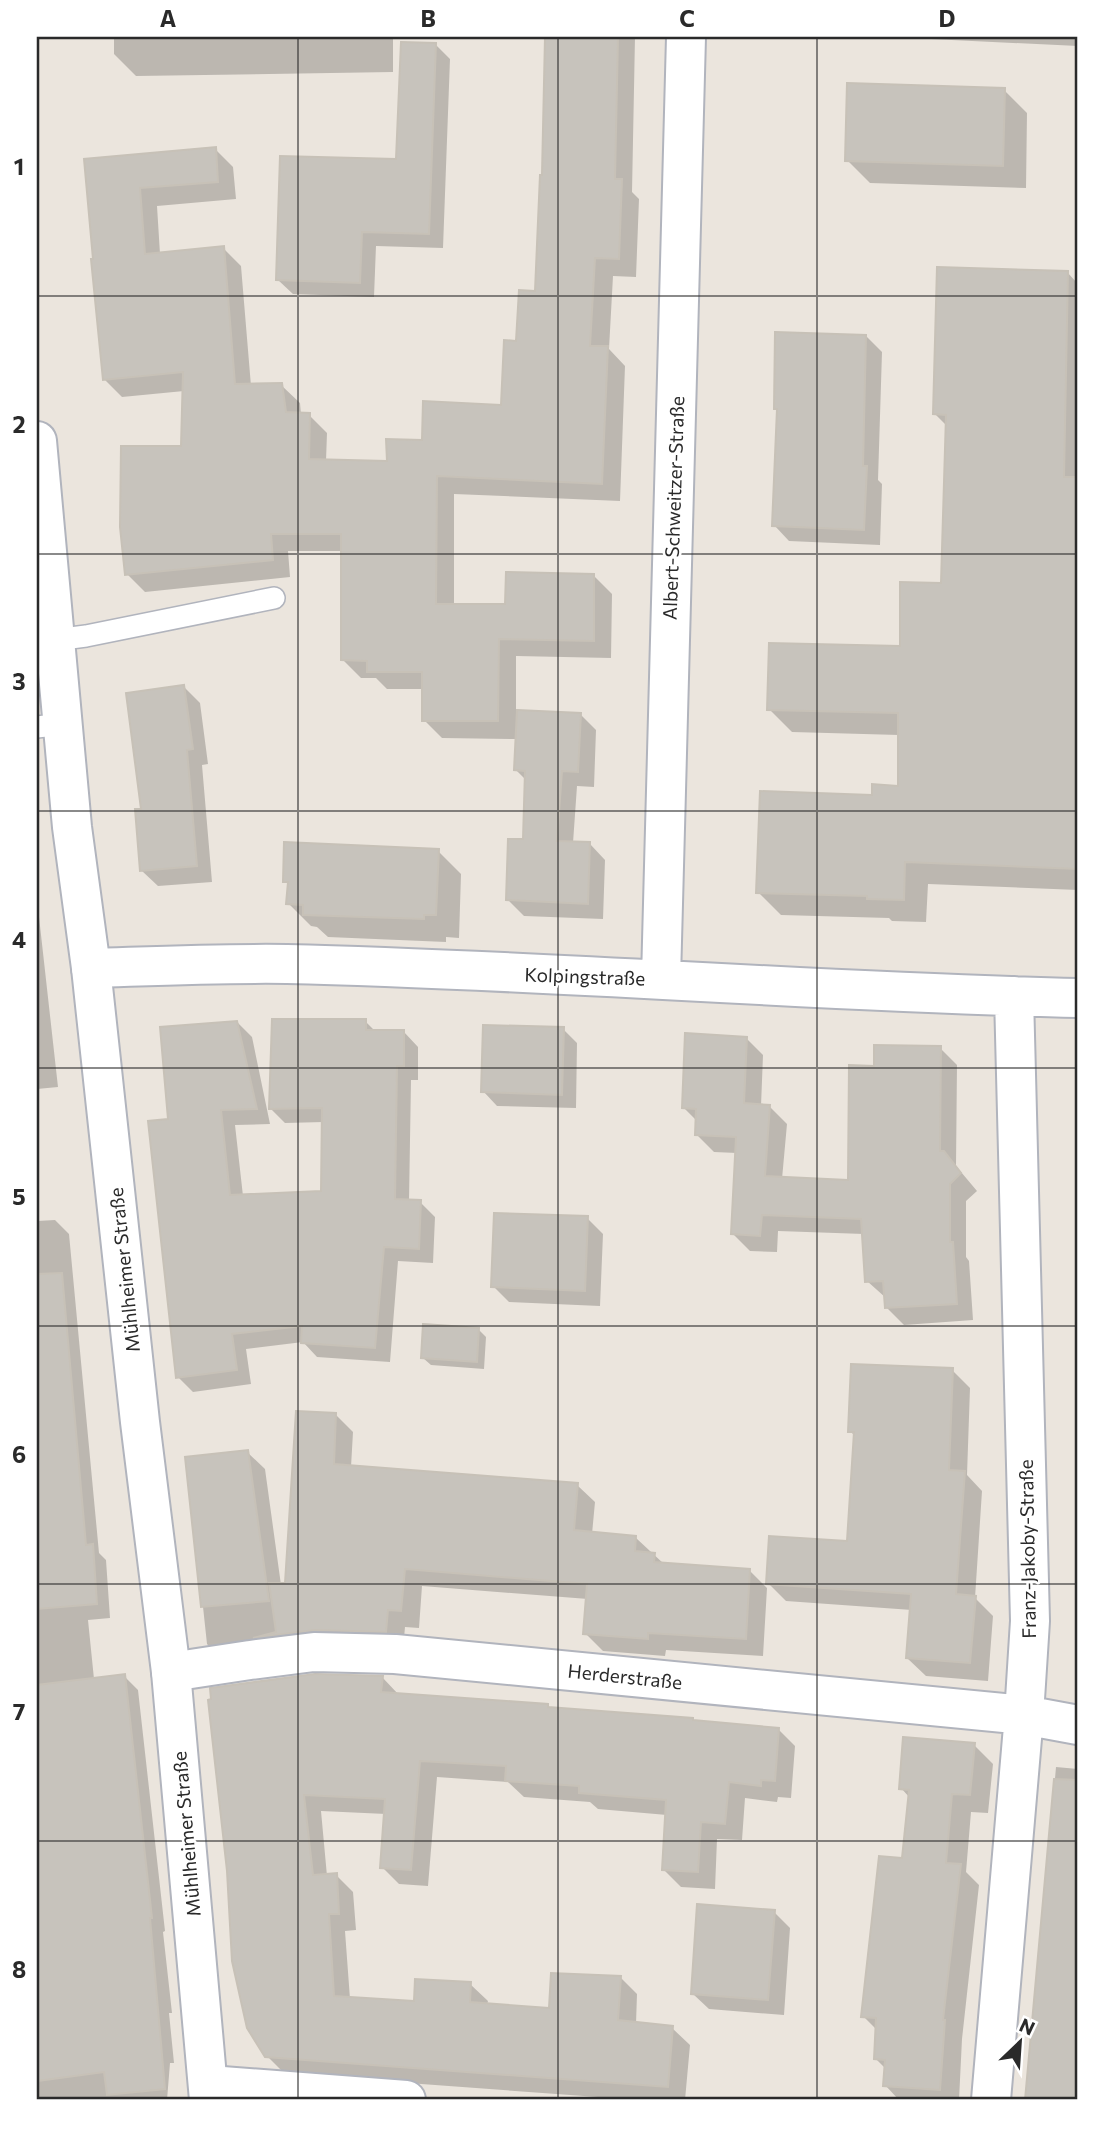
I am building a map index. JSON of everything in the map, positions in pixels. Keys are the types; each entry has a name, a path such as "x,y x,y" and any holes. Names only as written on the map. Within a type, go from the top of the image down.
{"street":[{"name":"Albert-Schweitzer-Straße","path":"660,979 686,37"},
{"name":"Mühlheimer Straße","path":"37,441 55,640 50,725 72,827 91,968 140,1422 171,1672 209,2093"},
{"name":"Kolpingstraße","path":"91,968 285,964 1078,998"},
{"name":"Franz-Jakoby-Straße","path":"991,2100 1030,1621 1014,996"},
{"name":"Herderstraße","path":"171,1672 314,1653 395,1654 1024,1715 1078,1725"},
{"path":"209,2093 405,2100"}],"lane":[{"path":"55,640 274,598"}],"building":[{"path":"545,37 618,37 615,179 622,179 619,259 595,258 590,346 608,346 602,484 437,476 436,604 505,604 506,572 594,574 594,641 499,639 498,721 422,721 422,672 367,672 367,661 341,660 341,534 271,534 273,560 125,575 120,527 121,446 181,446 183,372 103,380 84,159 216,147 218,182 140,188 145,254 224,246 235,384 282,383 286,412 310,413 309,459 387,461 386,439 422,440 423,401 501,405 504,340 516,341 519,290 535,291 542,175"},
{"path":"401,42 436,43 429,234 362,232 360,283 276,280 280,156 396,159"},
{"path":"847,83 1005,88 1003,166 845,161"},
{"path":"937,267 1068,271 1064,477 1078,477 1078,869 905,862 904,900 867,899 867,896 756,893 760,791 872,795 872,784 898,786 898,713 767,710 769,643 900,646 900,582 941,583 946,415 933,414"},
{"path":"775,332 866,335 863,466 867,466 864,530 772,526 777,409 774,409"},
{"path":"184,685 193,749 187,750 197,866 140,871 135,809 141,809 126,693"},
{"path":"517,710 581,713 578,772 562,771 557,841 590,842 588,904 506,900 508,839 523,839 525,771 514,770"},
{"path":"284,842 439,849 436,915 424,915 424,919 303,915 303,905 286,904 288,882 283,882"},
{"path":"272,1019 366,1019 366,1030 404,1030 404,1066 397,1066 395,1199 421,1200 419,1249 384,1247 375,1348 301,1343 302,1326 232,1334 237,1370 176,1378 148,1121 168,1119 160,1027 237,1021 257,1109 221,1110 230,1195 321,1191 322,1108 269,1109"},
{"path":"483,1025 564,1027 562,1095 481,1092"},
{"path":"685,1033 747,1037 744,1103 770,1105 765,1176 848,1180 849,1065 874,1066 874,1045 941,1046 940,1151 944,1151 961,1173 950,1184 950,1242 953,1242 957,1304 885,1308 883,1281 865,1282 861,1219 762,1215 760,1236 731,1234 736,1137 695,1135 696,1109 682,1108"},
{"path":"494,1213 588,1216 585,1291 491,1287"},
{"path":"62,1273 86,1545 93,1544 97,1604 37,1609 37,1274"},
{"path":"423,1324 479,1328 477,1362 421,1358"},
{"path":"851,1364 953,1368 949,1470 965,1471 956,1594 976,1596 970,1663 906,1658 911,1594 766,1584 769,1536 847,1541 854,1432 848,1432"},
{"path":"296,1411 336,1413 334,1464 578,1483 574,1530 636,1536 635,1551 655,1553 654,1562 750,1569 746,1639 648,1633 648,1639 583,1634 587,1584 405,1569 401,1611 388,1610 386,1632 315,1630 253,1638 276,1632 269,1583 285,1583"},
{"path":"248,1450 269,1601 201,1607 185,1457"},
{"path":"125,1674 152,1918 165,2089 107,2095 104,2072 37,2081 37,1685"},
{"path":"315,1674 383,1676 381,1692 548,1704 548,1707 693,1718 779,1728 775,1781 761,1780 761,1786 729,1782 725,1824 701,1822 698,1872 662,1870 666,1800 579,1793 579,1786 505,1781 506,1766 420,1761 411,1870 380,1868 385,1799 304,1795 313,1875 337,1873 339,1914 329,1914 334,1996 414,2001 415,1979 471,1982 470,2002 549,2008 551,1973 621,1976 618,2020 673,2026 668,2087 265,2057 247,2028 232,1961 227,1871 208,1700 211,1699 210,1688"},
{"path":"903,1737 975,1743 970,1795 952,1794 946,1863 961,1864 943,2020 940,2090 883,2086 885,2060 874,2059 876,2018 861,2017 879,1856 902,1858 909,1790 899,1789"},
{"path":"1054,1779 1078,1780 1078,2100 1025,2100"},
{"path":"697,1904 775,1910 768,2000 691,1994"}]}
